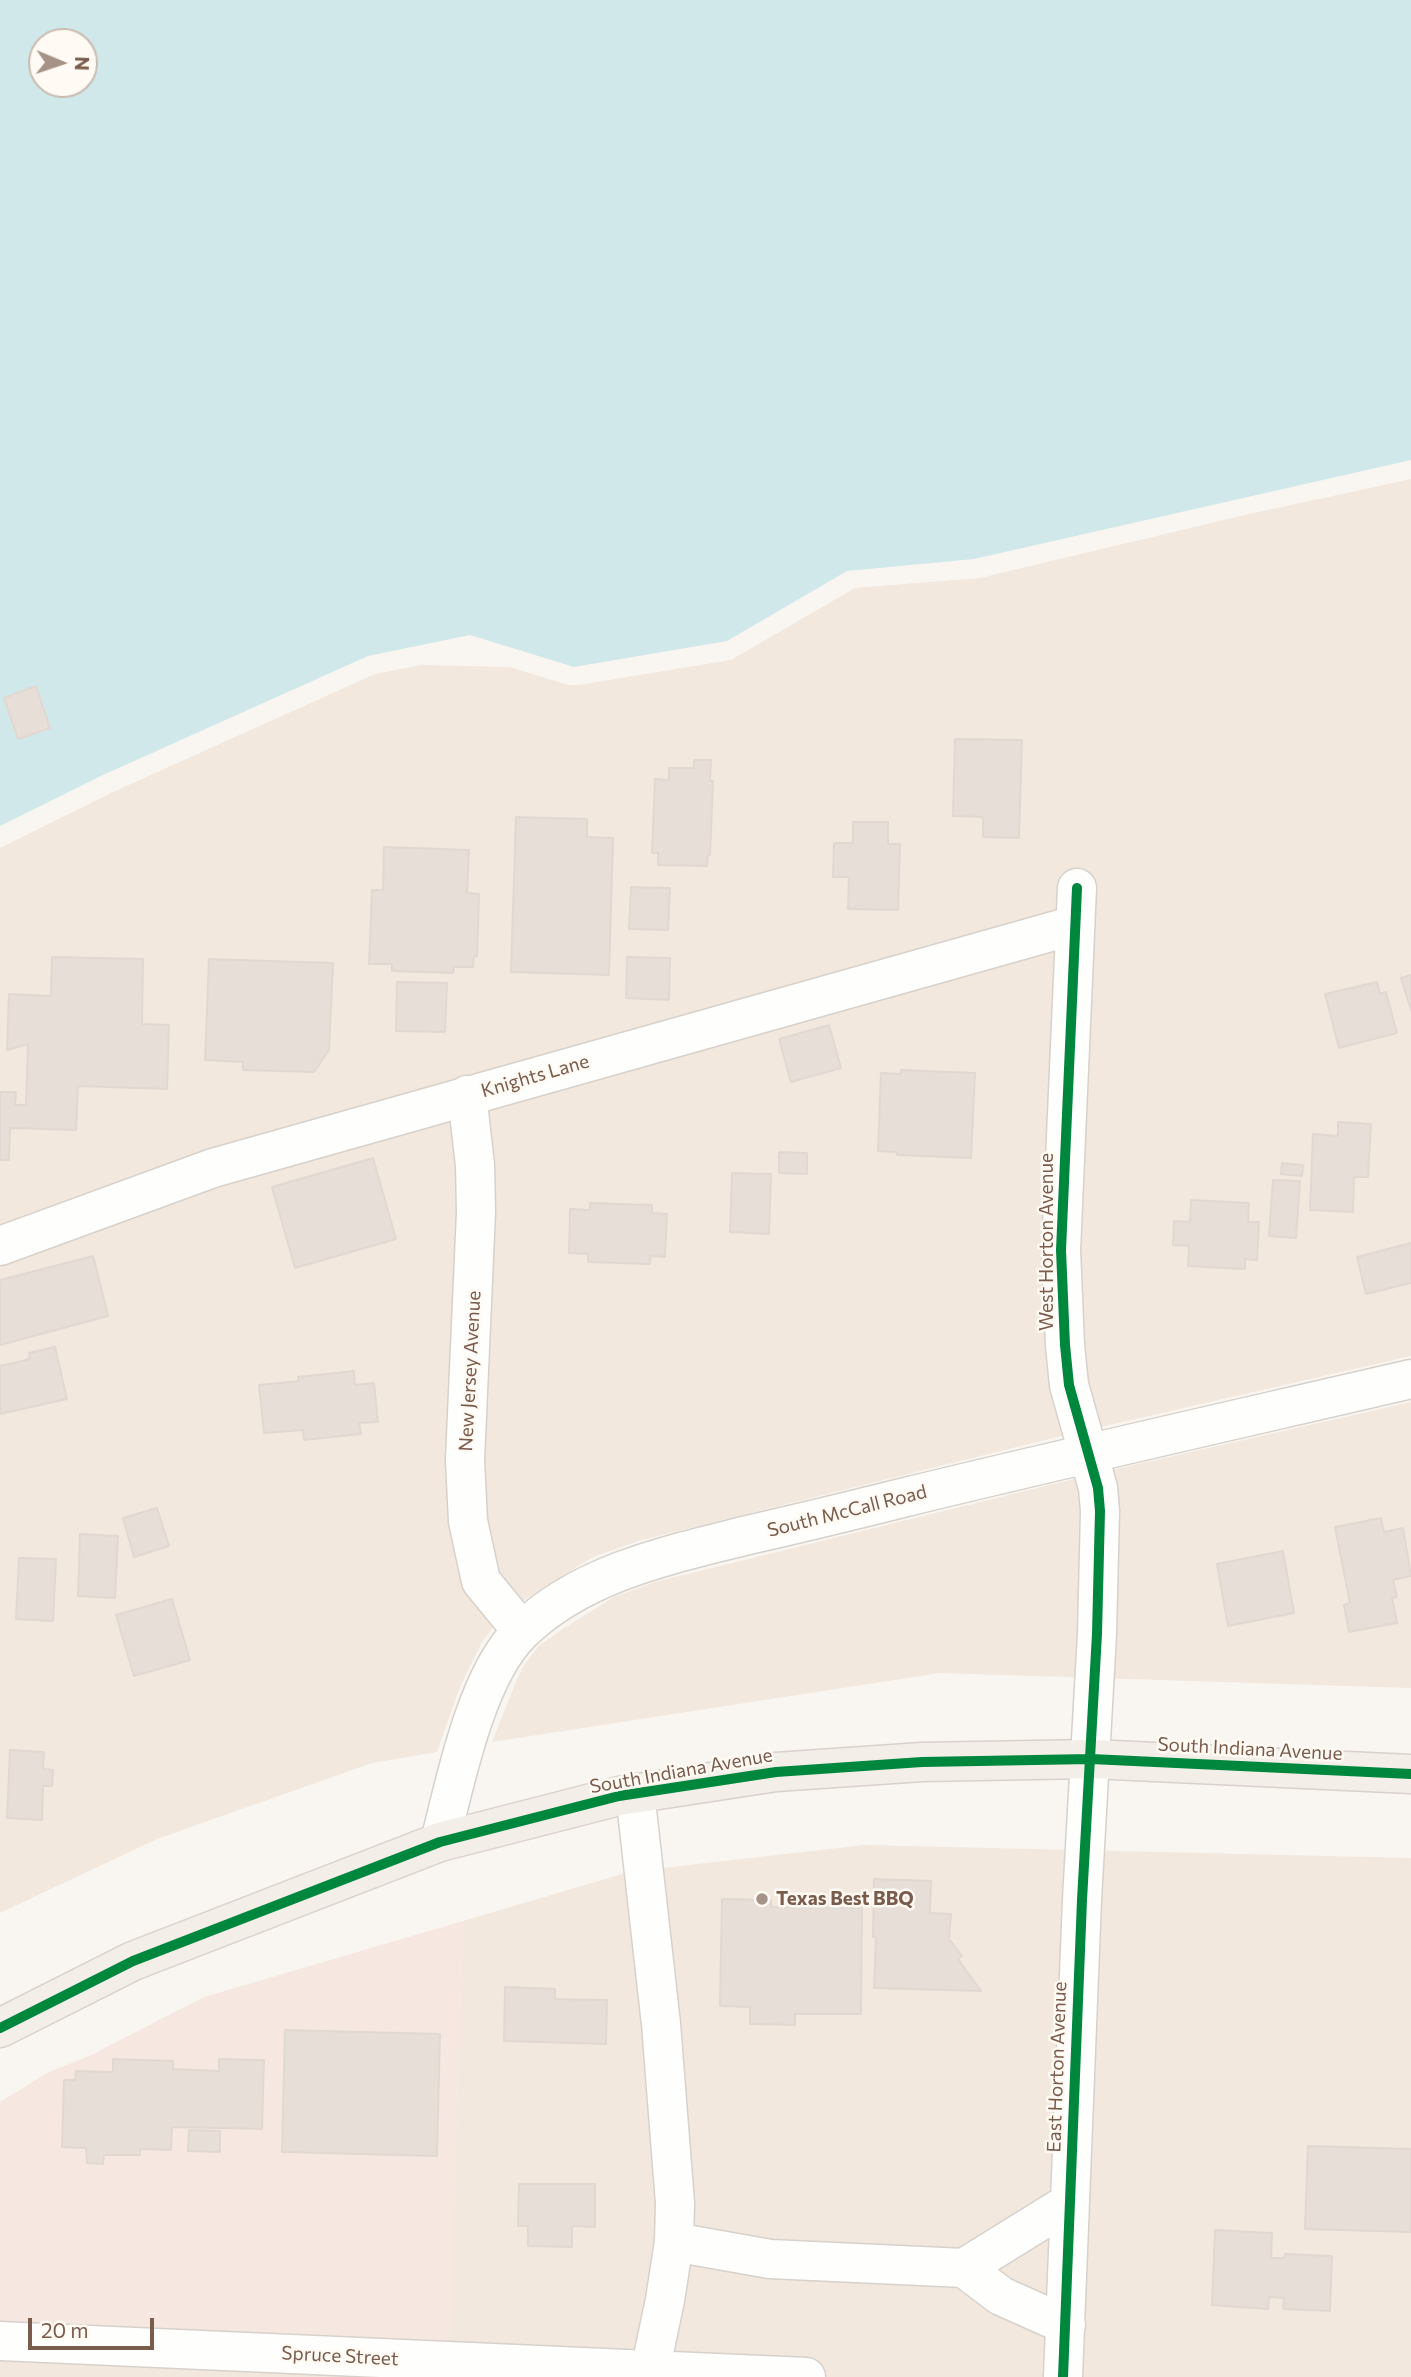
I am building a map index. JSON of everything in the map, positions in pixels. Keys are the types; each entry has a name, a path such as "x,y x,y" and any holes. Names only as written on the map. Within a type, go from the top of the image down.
{"main road":[{"name":"South Indiana Avenue","path":"0,2028 133,1961 440,1842 635,1793 776,1772 922,1762 1091,1759 1411,1774"}],"street":[{"name":"Knights Lane","path":"0,1246 213,1168 467,1095 1076,907"},
{"name":"West Horton Avenue","path":"1076,907 1061,1250 1069,1385 1098,1488 1100,1511 1091,1759"},
{"name":"New Jersey Avenue","path":"467,1095 475,1165 476,1212 465,1460 468,1521 481,1581 522,1631"},
{"name":"South McCall Road","path":"440,1842 460,1762 478,1709 500,1661 522,1631 549,1610 603,1577 647,1562 1088,1453 1411,1379"},
{"name":"East Horton Avenue","path":"1063,2377 1081,1914 1091,1759"},
{"path":"635,1793 666,2076 674,2192 674,2242 650,2371"},
{"path":"964,2269 1069,2203"},
{"path":"674,2242 770,2259 964,2269 1001,2296 1066,2325"},
{"name":"Spruce Street","path":"0,2341 806,2377"}],"shaded area":[{"path":"1411,479 1411,1356 1057,1437 638,1541 593,1557 519,1603 494,1626 482,1642 459,1689 437,1752 372,1763 157,1839 0,1913 0,848 113,792 375,674 421,665 510,667 568,685 579,685 731,660 855,588 980,578"},
{"path":"1411,1402 1411,1688 940,1673 492,1742 517,1679 539,1646 614,1597 655,1582 1094,1474"},
{"path":"864,1845 1411,1858 1411,2377 0,2377 0,2324 449,2348 463,1921 629,1872"},
{"path":"463,1921 450,2348 0,2324 0,2102 47,2073 91,2055 204,1997"}],"water":[{"path":"0,0 1411,0 1411,460 974,559 847,571 727,641 574,667 470,635 368,656 103,775 0,826"}],"building":[{"path":"36,686 50,728 18,739 4,698"},
{"path":"955,739 1022,740 1019,838 983,837 983,817 953,816"},
{"path":"694,760 711,760 710,781 713,781 710,855 707,866 658,865 658,853 652,853 655,779 669,780 669,768 694,768"},
{"path":"516,817 587,819 587,837 613,838 609,975 511,972"},
{"path":"853,822 888,822 888,844 900,844 898,910 848,909 849,877 833,877 834,843 853,843"},
{"path":"384,847 469,850 467,893 479,894 477,956 474,956 473,967 454,967 453,973 392,971 392,964 369,964 372,890 383,890"},
{"path":"631,887 670,888 668,930 629,929"},
{"path":"52,957 143,959 142,1024 169,1025 167,1089 78,1086 76,1130 10,1128 9,1160 0,1160 0,1092 16,1092 15,1105 26,1105 28,1044 7,1050 9,994 51,996"},
{"path":"627,957 670,958 669,1000 626,998"},
{"path":"209,959 333,963 329,1050 314,1072 243,1070 243,1062 205,1060"},
{"path":"1411,975 1411,1010 1401,978"},
{"path":"397,982 447,983 445,1032 396,1031"},
{"path":"1377,982 1380,994 1386,992 1397,1033 1339,1048 1325,994"},
{"path":"829,1025 841,1068 791,1082 779,1039"},
{"path":"901,1070 975,1073 971,1158 897,1155 897,1152 878,1151 881,1073 901,1074"},
{"path":"1338,1122 1371,1124 1368,1177 1354,1177 1353,1212 1310,1210 1313,1134 1338,1136"},
{"path":"779,1152 807,1153 807,1174 779,1173"},
{"path":"373,1158 396,1239 295,1268 272,1187"},
{"path":"1282,1163 1303,1165 1302,1176 1281,1174"},
{"path":"732,1173 771,1174 769,1234 730,1232"},
{"path":"1273,1180 1300,1181 1296,1238 1269,1236"},
{"path":"1191,1200 1249,1203 1248,1222 1259,1222 1257,1260 1245,1259 1245,1269 1188,1266 1189,1246 1173,1245 1174,1221 1190,1222"},
{"path":"590,1203 652,1205 652,1213 667,1214 665,1257 651,1256 650,1264 588,1262 588,1254 569,1253 570,1209 590,1210"},
{"path":"1411,1243 1411,1283 1366,1294 1357,1257"},
{"path":"93,1256 108,1316 0,1345 0,1280"},
{"path":"55,1347 67,1399 0,1414 0,1366 30,1359 29,1353"},
{"path":"354,1371 355,1385 374,1383 378,1422 359,1423 361,1434 304,1440 303,1430 264,1433 259,1385 299,1381 298,1377"},
{"path":"157,1508 169,1546 134,1557 123,1518"},
{"path":"1381,1518 1384,1532 1403,1528 1411,1576 1393,1580 1397,1597 1392,1598 1397,1623 1349,1632 1344,1605 1350,1603 1335,1527"},
{"path":"80,1534 118,1536 115,1598 78,1596"},
{"path":"1283,1551 1294,1613 1228,1626 1217,1564"},
{"path":"19,1558 56,1559 53,1621 16,1619"},
{"path":"172,1599 190,1660 134,1676 116,1615"},
{"path":"10,1750 44,1752 43,1769 53,1770 52,1786 43,1786 42,1820 7,1818"},
{"path":"874,1879 931,1881 930,1913 951,1914 949,1939 962,1956 958,1959 981,1991 874,1988"},
{"path":"722,1899 771,1900 771,1907 862,1908 861,2014 795,2014 795,2025 750,2024 750,2007 720,2006"},
{"path":"505,1987 555,1989 555,1999 607,2000 606,2044 504,2041"},
{"path":"285,2030 440,2034 437,2156 282,2152"},
{"path":"113,2059 173,2061 173,2069 219,2071 219,2059 264,2060 262,2129 172,2127 171,2150 140,2149 140,2155 104,2155 103,2164 87,2163 86,2148 62,2147 64,2080 75,2080 76,2071 113,2072"},
{"path":"189,2130 220,2131 220,2152 188,2151"},
{"path":"1308,2146 1411,2149 1411,2232 1305,2229"},
{"path":"519,2184 595,2184 595,2227 572,2226 572,2247 528,2246 528,2226 518,2226"},
{"path":"1215,2230 1272,2233 1271,2258 1284,2258 1285,2254 1332,2256 1330,2311 1283,2309 1284,2298 1269,2297 1268,2309 1212,2305"}],"cycle path":[{"path":"1063,2377 1082,1900 1097,1634 1100,1511 1098,1488 1069,1385 1061,1250 1077,888"},
{"path":"0,2028 133,1961 440,1842 619,1796 776,1772 922,1762 1091,1759 1411,1774"}],"place":[{"name":"Texas Best BBQ","path":"762,1899"}]}
